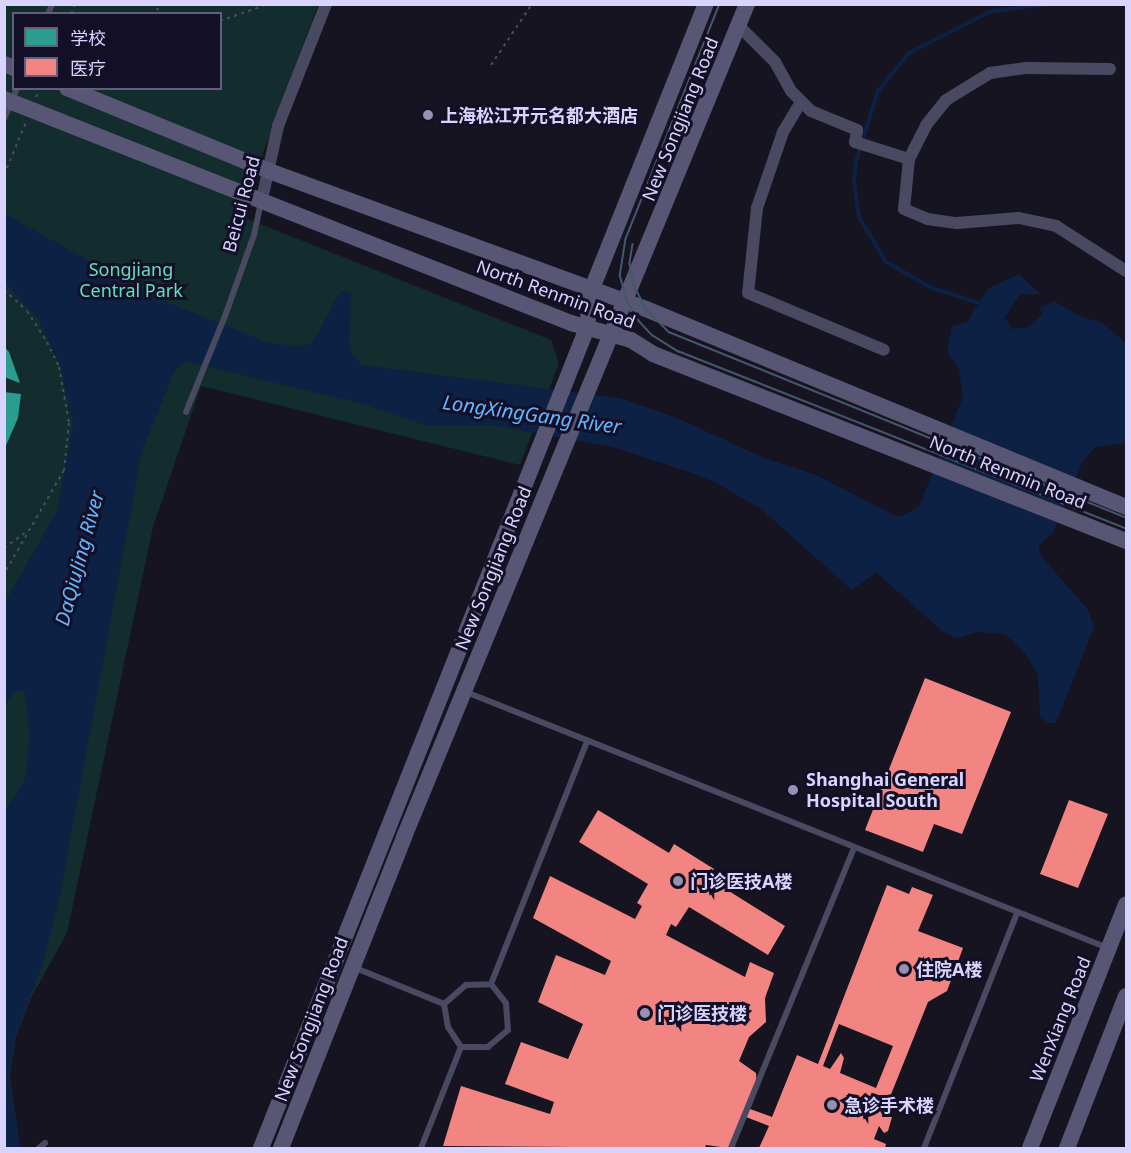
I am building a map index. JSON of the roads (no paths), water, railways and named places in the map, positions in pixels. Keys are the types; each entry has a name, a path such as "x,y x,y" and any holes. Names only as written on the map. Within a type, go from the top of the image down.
{"main road":[{"name":"New Songjiang Road","path":"261,1149 543,441 586,328 591,291 706,4"},
{"name":"New Songjiang Road","path":"281,1149 463,691 586,392 626,303 747,4"},
{"name":"North Renmin Road","path":"72,90 270,171 626,303 1126,507"},
{"name":"North Renmin Road","path":"11,96 31,110 586,328 611,335 1126,541"},
{"name":"WenXiang Road","path":"1030,1149 1126,904"},
{"path":"1072,1146 1126,996"}],"street":[{"name":"Beicui Road","path":"262,199 270,171 278,126 326,4"},
{"path":"739,26 775,62 801,102 828,121 857,130 861,144 909,159"},
{"path":"1110,69 1027,68 990,73 946,100 926,125 909,159 904,209 927,219 957,223 1019,218 1056,226 1126,271"},
{"path":"801,102 783,132 757,208 748,293 884,350"}],"lane":[{"path":"4,118 11,96"},
{"name":"Beicui Road","path":"186,412 225,316 254,235 262,199"},
{"path":"463,691 1109,948"},
{"path":"491,984 587,741"},
{"path":"731,1149 854,848"},
{"path":"924,1149 1017,913"},
{"path":"353,967 444,1004"},
{"path":"444,1004 466,985 491,984"},
{"path":"461,1047 488,1047 508,1030 506,1004 491,984"},
{"path":"444,1004 448,1027 461,1047"},
{"path":"421,1149 461,1047"}],"water":[{"path":"5,214 156,298 266,342 296,347 312,344 338,295 343,290 351,293 349,346 353,356 362,365 620,398 677,418 766,459 814,474 894,515 902,516 919,507 963,397 959,369 947,352 952,326 967,322 989,288 1019,274 1040,294 1020,294 1005,317 1012,329 1029,327 1043,314 1039,308 1054,301 1081,317 1101,322 1126,343 1126,443 1095,447 1082,463 1053,533 1038,546 1041,556 1088,610 1094,627 1056,723 1048,723 1040,716 1038,675 1025,653 1005,634 978,632 957,638 942,631 876,572 852,590 760,508 707,478 613,447 491,425 425,425 363,404 185,361 174,372 142,451 59,900 42,966 15,1036 9,1078 20,1148 4,1148 4,814 26,777 30,733 24,690 14,692 5,704 5,602 57,511 73,425 60,365 38,319 5,283"}],"waterway":[{"path":"982,304 930,287 886,262 859,217 854,180 856,161 878,91 909,53 989,12 1045,4"}],"tram line":[{"path":"720,4 626,239 620,275 627,300 639,321 652,335 678,351 1126,528"},
{"path":"633,244 630,264 634,285 646,309 669,332 1126,518"}],"place":[{"name":"上海松江开元名都大酒店","path":"428,115"},
{"name":"Shanghai General Hospital South","path":"793,790"},
{"name":"门诊医技A楼","path":"678,881"},
{"name":"住院A楼","path":"904,969"},
{"name":"门诊医技楼","path":"645,1013"},
{"name":"急诊手术楼","path":"832,1105"}],"park label":[{"name":"Songjiang Central Park","path":"131,280"}],"water label":[{"name":"LongXingGang River","path":"532,414"},
{"name":"DaQiuJing River","path":"79,558"}]}
